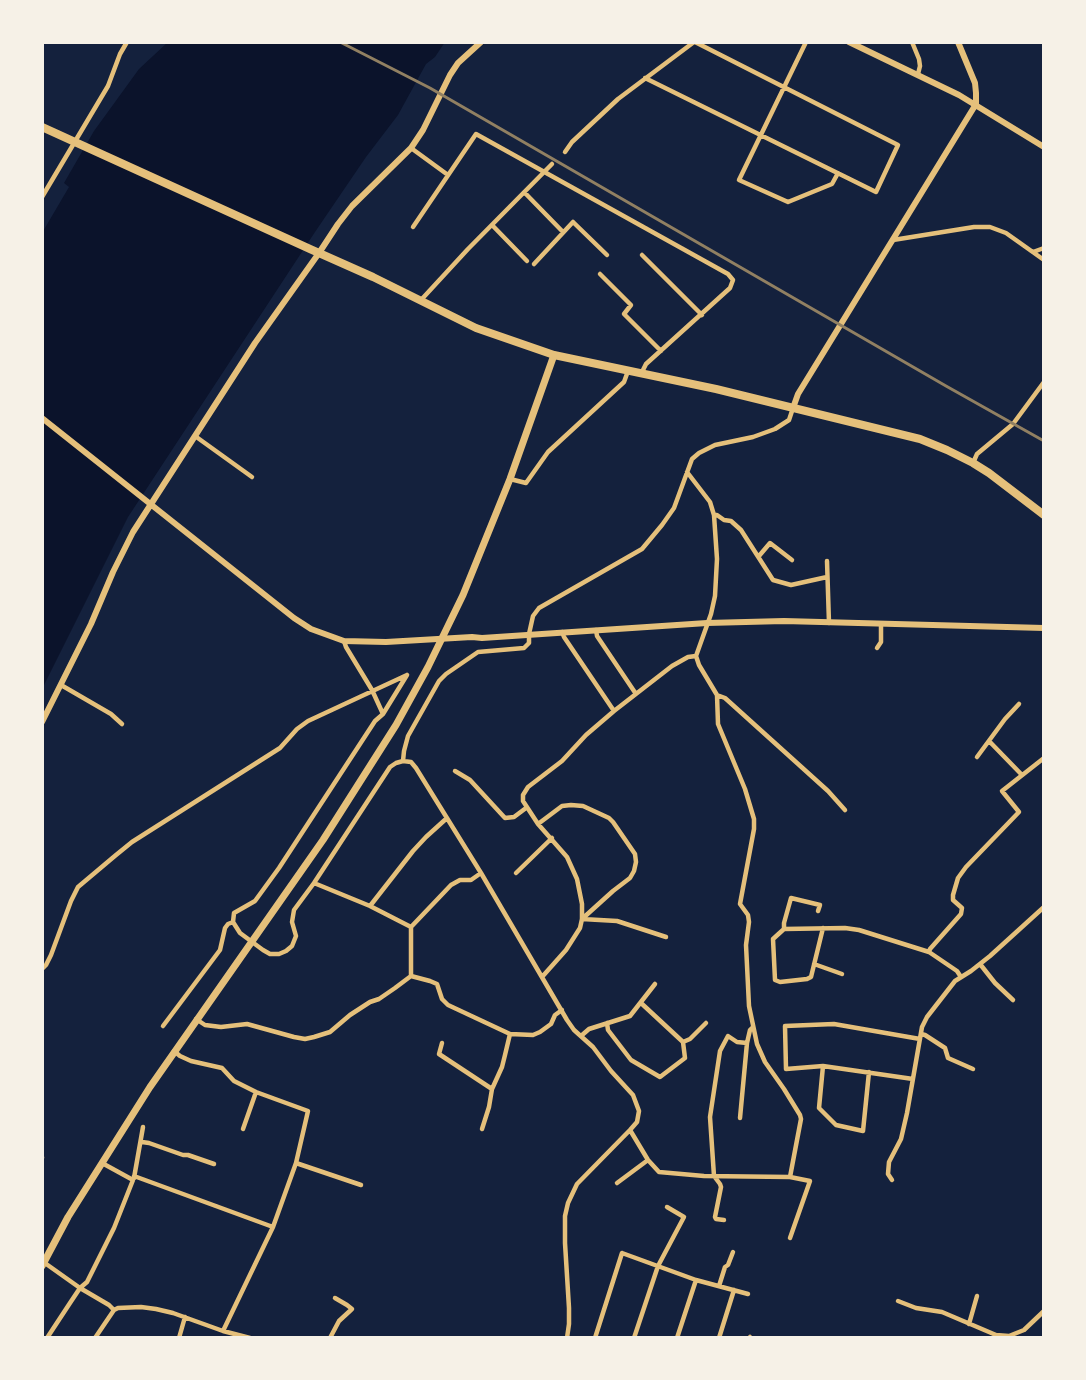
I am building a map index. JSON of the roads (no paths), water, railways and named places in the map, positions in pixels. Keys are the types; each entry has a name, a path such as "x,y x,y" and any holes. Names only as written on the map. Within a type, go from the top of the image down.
{"highway":[{"path":"42,127 421,300 476,328 554,355 716,389 920,439 947,450 989,473 1044,515"}],"main road":[{"path":"43,1263 101,1162 150,1086 323,840 396,725 428,667 463,595 510,479 554,355"}],"street":[{"path":"42,197 108,86 127,42"},
{"path":"42,722 148,502 338,224 352,206 411,148 423,130 450,75 458,63 481,42"},
{"path":"565,152 572,142 618,99 645,78 694,42 898,145 876,192 645,78"},
{"path":"806,42 739,180 788,202 832,184 838,173"},
{"path":"849,42 976,104 1044,147"},
{"path":"912,42 919,59 918,74"},
{"path":"404,761 408,736 439,681 478,652 524,648 529,643 533,616 539,608 642,549 674,508 692,459 699,453 715,445 753,437 775,429 789,420 798,394 976,104 975,83 958,42"},
{"path":"413,227 476,134 728,274 733,280 730,288 646,364 641,374"},
{"path":"411,148 448,175"},
{"path":"421,300 552,164"},
{"path":"525,193 563,232"},
{"path":"534,264 573,222 607,255"},
{"path":"492,225 527,261"},
{"path":"893,240 974,227 990,228 1006,233 1044,260"},
{"path":"1033,252 1044,248"},
{"path":"642,255 702,315"},
{"path":"600,274 631,305 624,314 661,351"},
{"path":"510,479 526,483 548,452 624,382 628,371"},
{"path":"973,464 977,454 1013,424 1044,382"},
{"path":"42,418 294,618 311,629 344,641 386,642 482,638 707,623 784,621 1044,628"},
{"path":"195,436 252,477"},
{"path":"687,472 710,502 714,515 717,577 715,596 696,656 717,695 718,724 745,789 754,819 740,904 748,915 749,922 746,945 749,1006 757,1044 765,1062 801,1119 790,1177"},
{"path":"714,515 731,521 741,530 773,580 790,585 827,577"},
{"path":"759,556 770,543 792,560"},
{"path":"827,561 829,623"},
{"path":"877,648 881,642 881,625"},
{"path":"596,630 597,636 636,694"},
{"path":"562,632 614,711"},
{"path":"344,641 383,714"},
{"path":"542,977 566,950 580,928 582,904 577,879 567,857 526,808 522,795 528,787 562,761 586,735 614,711 672,666 688,657 696,656"},
{"path":"42,969 51,955 78,888 132,842 280,748 297,729 308,721 406,675 383,714 375,721 279,868 255,901 234,913 233,922 240,933 270,954 279,954 292,946 296,936 292,922 294,910 314,884 390,767 404,761 411,762 481,873 574,1030 593,1047 610,1071 633,1095 639,1111 637,1122 577,1184 568,1203 565,1216 569,1308 567,1338"},
{"path":"61,685 111,714 122,724"},
{"path":"717,695 725,698 828,791 845,810"},
{"path":"977,757 1018,704"},
{"path":"988,741 1022,775"},
{"path":"929,952 962,914 962,908 953,900 958,878 1020,812 1002,791 1044,758"},
{"path":"454,771 470,780 505,818 514,817 526,808"},
{"path":"538,824 562,806 583,807 609,818 635,854 636,862 630,878 582,919"},
{"path":"370,906 413,851 447,818"},
{"path":"516,873 552,838"},
{"path":"411,976 411,927 451,885 460,880 471,880 481,873"},
{"path":"314,884 370,906 411,927"},
{"path":"784,929 791,898 820,905 818,910"},
{"path":"892,1180 888,1174 889,1162 901,1139 922,1027 927,1017 955,981 980,964 1044,908"},
{"path":"582,919 617,921 666,937"},
{"path":"163,1026 220,950 225,928 233,922"},
{"path":"823,928 811,977 807,980 780,982 775,980 773,939 784,929 823,928 859,930 929,952 957,971 961,977"},
{"path":"814,964 842,974"},
{"path":"980,964 994,983 1013,1000"},
{"path":"196,1019 205,1025 221,1027 247,1024 294,1037 314,1038 330,1032 350,1015 411,976"},
{"path":"411,976 437,984 442,999 448,1005 510,1034 533,1035 540,1032 551,1024 555,1015 562,1010"},
{"path":"580,1036 589,1029 630,1016 655,984"},
{"path":"606,1023 608,1030 631,1060 660,1077 685,1058 683,1042 640,1003"},
{"path":"683,1042 690,1039 706,1023"},
{"path":"913,1079 823,1066 786,1068 785,1026 834,1024 921,1037 925,1035 945,1048 948,1058 973,1069"},
{"path":"740,1118 747,1043 753,1027"},
{"path":"482,1129 510,1034"},
{"path":"724,1220 715,1217 720,1184 714,1176 710,1117 720,1051 728,1036 737,1042 747,1043"},
{"path":"442,1043 439,1054 492,1089"},
{"path":"174,1051 191,1060 222,1068 234,1081 308,1112 296,1163 273,1227 223,1331"},
{"path":"823,1066 819,1108 836,1125 863,1131 869,1072"},
{"path":"243,1129 256,1092"},
{"path":"47,1338 80,1288 87,1282 114,1228 134,1178 143,1127"},
{"path":"630,1130 648,1160 659,1172 704,1176 790,1177 810,1181 790,1238"},
{"path":"142,1142 214,1164"},
{"path":"617,1183 648,1160"},
{"path":"101,1162 134,1178 273,1227"},
{"path":"296,1163 362,1185"},
{"path":"634,1338 658,1266 684,1218 667,1207"},
{"path":"719,1286 724,1267 728,1265 733,1252"},
{"path":"595,1338 622,1253 696,1280 748,1294"},
{"path":"43,1263 114,1310"},
{"path":"677,1338 696,1280"},
{"path":"719,1338 734,1290"},
{"path":"969,1324 977,1296"},
{"path":"330,1338 339,1321 352,1310 335,1298"},
{"path":"898,1301 916,1308 942,1312 996,1335 1009,1336 1024,1330 1044,1311"},
{"path":"95,1338 114,1310 141,1307 185,1317 250,1338"},
{"path":"179,1338 185,1317"}],"water":[{"path":"168,42 445,42 435,57 426,64 398,115 315,232 128,517 42,689 42,233 69,187 64,183 94,131 139,69"}],"railway":[{"path":"340,42 430,88 1044,441"}]}
